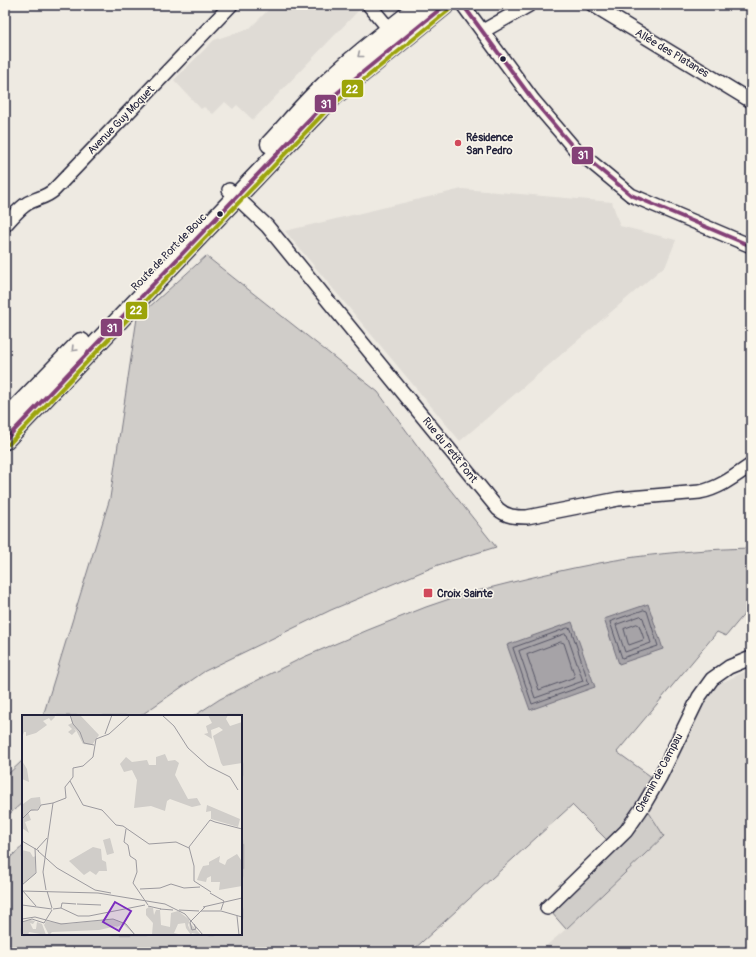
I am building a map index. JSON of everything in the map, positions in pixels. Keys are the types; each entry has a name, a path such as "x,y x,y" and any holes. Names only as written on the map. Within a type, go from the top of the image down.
{"main road":[{"name":"Route de Port de Bouc","path":"395,36 421,5"},
{"name":"Route de Port de Bouc","path":"5,440 233,193 319,90 353,60 445,5"},
{"name":"Route de Port de Bouc","path":"5,420 233,193"}],"street":[{"name":"Avenue Guy Moquet","path":"5,225 25,205 47,195 54,190 231,5"},
{"path":"369,5 395,36"},
{"path":"463,5 533,100 574,148 631,195 751,246"},
{"path":"483,31 529,5"},
{"name":"Allée des Platanes","path":"593,5 751,101"},
{"name":"Rue du Petit Pont","path":"233,193 267,226 503,514 527,517 618,499 700,492 721,486 751,465"},
{"name":"Chemin de Campau","path":"547,908 626,831 642,808 660,777 699,697 712,679 729,667 751,658"}],"shaded area":[{"path":"273,5 354,5 359,10 253,120 237,105 233,109 225,102 213,114 204,107 201,109 174,80 214,40 250,28"},
{"path":"462,189 612,202 620,226 676,240 666,265 460,441 285,231"},
{"path":"206,256 378,392 441,478 496,547 438,565 331,610 205,671 141,715 43,715 110,498 137,318"},
{"path":"751,548 751,606 726,636 717,632 617,752 653,778 638,805 607,840 572,805 411,952 5,952 5,862 22,847 22,935 242,935 242,715 196,715 220,699 304,657 426,607 464,594 466,597 474,595 474,592 514,582 615,560 679,552"},
{"path":"744,672 751,674 751,952 539,952 566,929 664,836 648,811 704,701 713,688"},
{"path":"22,761 22,803 5,818 5,777"},
{"path":"648,811 664,836 566,929 551,912"}],"water":[{"path":"648,604 663,649 619,664 604,619"},
{"path":"572,622 595,687 530,710 507,645"}],"transit line":[{"name":"31","path":"5,440 320,109 336,94 445,5"},
{"name":"31","path":"463,5 533,100 574,148 631,195 751,246"},
{"name":"22","path":"9,444 324,113 449,10"}],"place":[{"name":"Résidence San Pedro","path":"458,143"},
{"name":"Croix Sainte","path":"428,593"}]}
